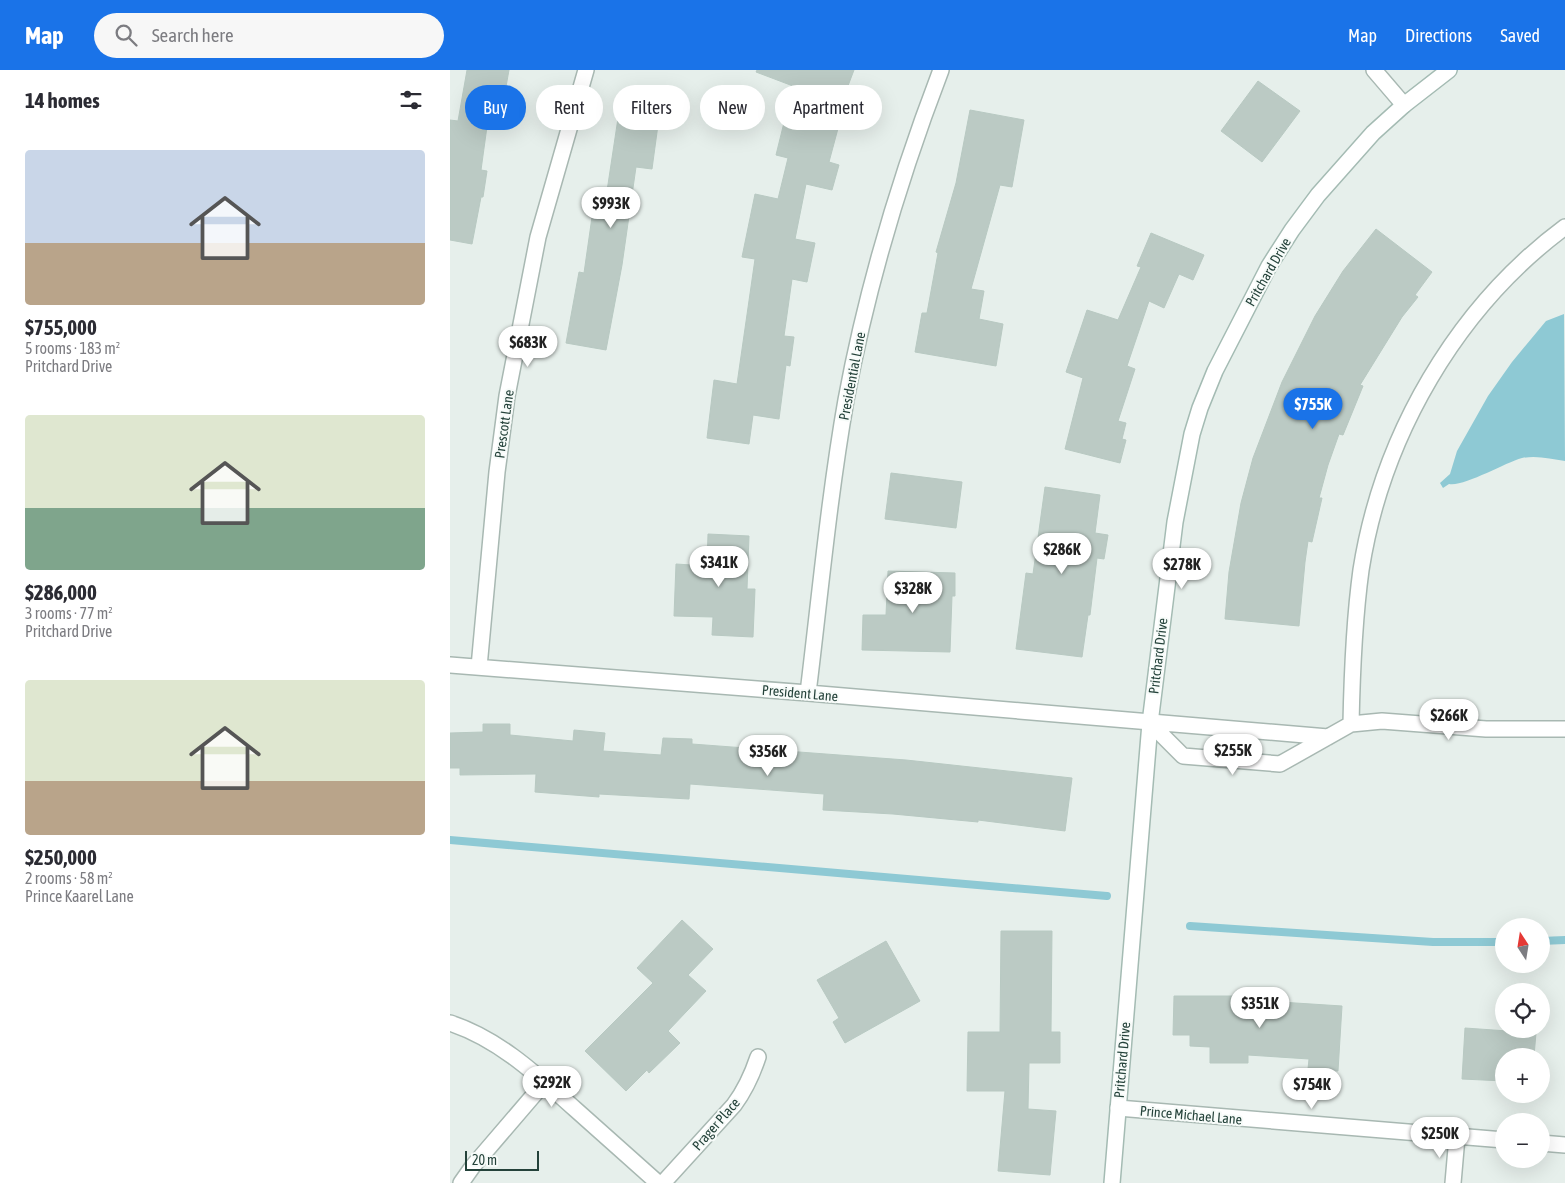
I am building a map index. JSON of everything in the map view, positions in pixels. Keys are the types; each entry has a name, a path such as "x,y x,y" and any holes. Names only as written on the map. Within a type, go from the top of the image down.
{"street":[{"name":"Prescott Lane","path":"479,667 497,472 507,396 538,238 586,70"},
{"name":"Presidential Lane","path":"808,693 831,502 846,400 865,310 918,130 941,70"},
{"path":"1374,70 1404,105"},
{"name":"Pritchard Drive","path":"1112,1183 1150,723 1175,522 1192,434 1215,371 1269,266 1292,230 1318,195 1373,133 1404,105 1449,70"},
{"path":"1351,724 1353,646 1362,568 1378,499 1405,426 1421,393 1442,358 1467,324 1520,265 1565,227"},
{"name":"President Lane","path":"450,665 1328,737"},
{"path":"1150,723 1183,756 1280,764 1351,724 1382,721 1486,728 1565,729"},
{"path":"450,1023 484,1037 503,1049 544,1082 658,1183"},
{"name":"Prager Place","path":"664,1183 734,1105 752,1075 758,1057"},
{"path":"461,1183 473,1166 544,1082"},
{"name":"Prince Michael Lane","path":"1118,1108 1495,1139"},
{"path":"1453,1183 1457,1137"},
{"path":"1550,1144 1565,1145"}],"water":[{"path":"1564,314 1565,461 1539,457 1522,458 1464,482 1449,484 1443,488 1440,483 1450,474 1457,451 1488,396 1512,362 1546,321"}],"building":[{"path":"467,70 509,70 506,85 465,85 465,130 487,130 481,170 487,171 472,244 450,240 450,120 458,121"},
{"path":"757,70 854,70 848,85 790,85 756,72"},
{"path":"1258,81 1300,111 1262,162 1221,131"},
{"path":"970,110 1024,120 1012,187 1000,185 971,289 984,291 979,319 1003,324 996,366 915,352 922,313 927,313 938,253 936,252 956,183"},
{"path":"616,130 657,130 652,169 636,167 622,265 606,350 566,343 579,272 584,273 596,189 607,191"},
{"path":"782,130 838,130 829,162 839,165 832,190 806,184 795,239 815,243 807,282 792,279 784,336 794,337 790,366 786,365 779,419 753,415 749,444 707,438 714,380 737,384 755,259 742,257 755,194 778,199 788,158 776,155"},
{"path":"1376,229 1432,272 1415,295 1418,297 1402,317 1360,385 1363,386 1343,435 1339,434 1319,498 1322,498 1312,542 1308,541 1299,626 1225,619 1229,572 1241,503 1253,458 1282,382 1315,316 1343,271"},
{"path":"1151,233 1204,255 1193,280 1179,274 1164,308 1149,301 1127,366 1135,369 1118,421 1126,423 1122,439 1126,440 1120,463 1065,449 1083,378 1066,372 1087,310 1118,320 1141,267 1137,266"},
{"path":"891,473 962,482 956,528 885,519"},
{"path":"1045,487 1100,495 1095,533 1108,535 1104,559 1097,558 1090,615 1088,615 1082,657 1016,649 1026,573 1033,574"},
{"path":"708,534 749,536 747,589 755,589 753,637 712,635 713,617 674,616 676,564 707,566"},
{"path":"888,571 955,573 955,596 952,596 950,652 862,650 863,615 886,615"},
{"path":"483,724 510,724 510,735 573,741 574,730 605,733 603,751 661,755 663,738 692,739 692,744 906,760 1072,778 1065,831 978,820 978,822 823,810 824,794 690,784 689,799 599,794 599,797 535,792 536,774 460,775 460,768 450,768 450,733 483,732"},
{"path":"682,920 713,949 688,975 706,991 668,1031 680,1043 649,1073 647,1070 626,1091 585,1051 653,983 637,968"},
{"path":"1001,931 1052,931 1051,1032 1060,1032 1060,1063 1029,1063 1028,1109 1056,1111 1050,1175 998,1171 1005,1091 967,1091 968,1032 1000,1032"},
{"path":"886,941 920,1001 845,1043 833,1022 839,1018 817,980"},
{"path":"1174,996 1249,996 1249,1000 1342,1006 1338,1071 1308,1069 1309,1059 1248,1055 1248,1063 1210,1063 1210,1047 1190,1046 1190,1035 1173,1035"},
{"path":"1465,1028 1495,1030 1495,1038 1536,1038 1535,1048 1495,1048 1495,1081 1462,1079"}],"waterway":[{"path":"450,840 1107,896"},
{"path":"1190,926 1433,942 1495,942"},
{"path":"1550,941 1565,940"}]}
